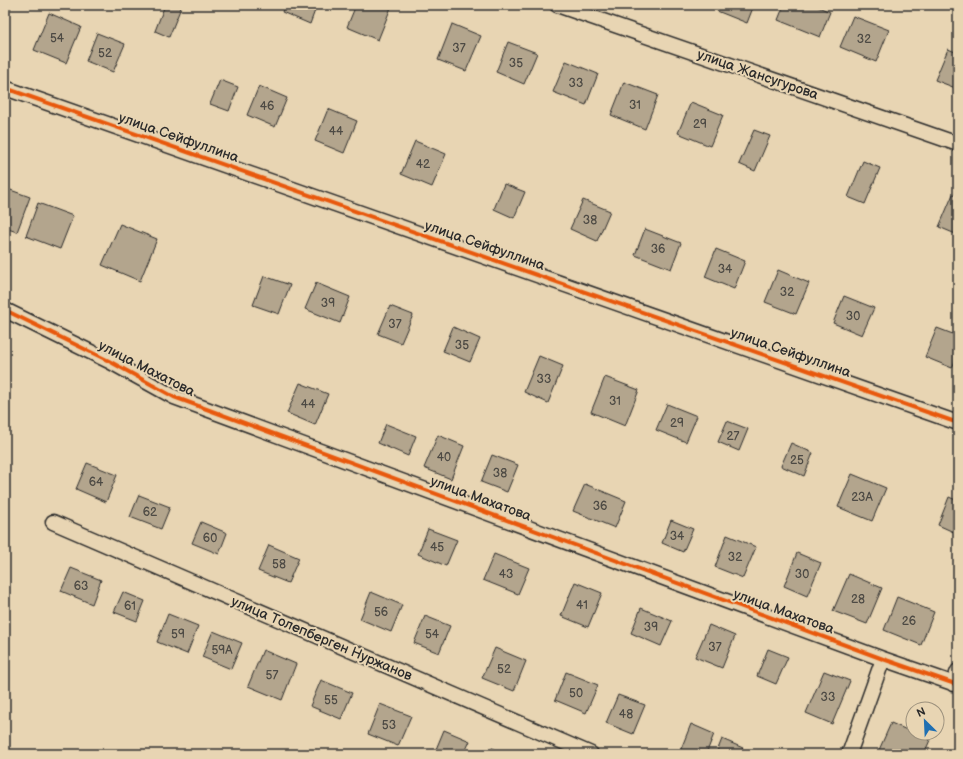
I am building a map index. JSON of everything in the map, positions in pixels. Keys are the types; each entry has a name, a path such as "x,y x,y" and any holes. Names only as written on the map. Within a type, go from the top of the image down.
{"street":[{"name":"улица Жансугурова","path":"557,5 958,144"},
{"name":"улица Сейфуллина","path":"5,88 958,423"},
{"name":"улица Махатова","path":"5,310 109,361 174,397 884,659 956,680"},
{"name":"улица Толепберген Нуржанов","path":"53,522 591,754"},
{"path":"849,754 884,659"}],"building":[{"path":"5,5 11,7 5,22"},
{"path":"165,5 182,5 169,37 155,31"},
{"path":"285,5 317,5 310,24 282,12"},
{"path":"356,5 392,5 378,40 347,27"},
{"path":"719,5 754,5 747,23 717,11"},
{"path":"784,5 814,5 830,12 820,37 778,20"},
{"path":"49,13 81,27 66,63 34,50"},
{"path":"853,16 889,30 876,62 840,47"},
{"path":"452,24 481,36 466,71 438,60"},
{"path":"97,33 125,44 113,72 86,61"},
{"path":"508,42 537,53 524,84 496,72"},
{"path":"948,49 958,53 958,89 935,80"},
{"path":"566,61 598,74 586,105 553,92"},
{"path":"220,80 238,87 229,111 210,104"},
{"path":"624,82 658,95 645,129 611,115"},
{"path":"259,86 287,98 275,127 247,115"},
{"path":"691,102 723,115 710,146 678,133"},
{"path":"328,109 357,121 344,153 315,141"},
{"path":"754,130 770,136 755,171 739,164"},
{"path":"415,141 446,154 432,187 401,174"},
{"path":"863,161 880,168 865,204 848,197"},
{"path":"504,184 525,192 514,218 494,209"},
{"path":"5,188 30,197 17,232 5,228"},
{"path":"953,194 958,196 958,235 939,227"},
{"path":"583,200 610,211 597,241 570,229"},
{"path":"38,203 73,216 60,249 26,236"},
{"path":"120,224 157,239 140,281 102,265"},
{"path":"645,229 681,243 671,269 635,255"},
{"path":"716,249 745,261 734,289 705,277"},
{"path":"778,270 809,283 796,314 765,302"},
{"path":"264,276 290,285 279,314 253,305"},
{"path":"316,283 350,297 340,323 305,309"},
{"path":"844,296 874,308 862,335 833,323"},
{"path":"390,306 413,315 401,343 378,334"},
{"path":"453,327 480,339 470,362 443,351"},
{"path":"937,328 958,336 958,354 952,368 925,357"},
{"path":"539,356 563,366 548,403 524,392"},
{"path":"605,377 639,390 625,426 591,412"},
{"path":"300,383 328,394 315,425 287,413"},
{"path":"667,404 697,416 686,442 656,430"},
{"path":"727,421 748,429 739,451 718,442"},
{"path":"386,424 416,436 408,456 378,443"},
{"path":"438,435 464,446 451,479 424,468"},
{"path":"791,443 813,453 804,476 781,466"},
{"path":"492,455 518,465 507,492 481,482"},
{"path":"87,463 117,475 106,502 76,489"},
{"path":"852,474 886,488 872,521 838,507"},
{"path":"585,484 626,501 615,528 573,511"},
{"path":"139,495 170,507 161,529 130,517"},
{"path":"949,497 958,501 958,534 938,525"},
{"path":"671,520 693,529 683,552 662,543"},
{"path":"201,522 227,533 219,554 192,543"},
{"path":"428,529 457,540 446,566 418,554"},
{"path":"727,535 756,547 743,578 715,567"},
{"path":"269,545 299,558 288,583 258,571"},
{"path":"797,553 821,563 807,596 784,586"},
{"path":"494,554 529,568 518,594 483,580"},
{"path":"71,568 101,580 92,604 61,591"},
{"path":"849,574 882,588 867,624 833,611"},
{"path":"575,582 602,593 588,627 561,616"},
{"path":"123,592 145,601 137,621 114,612"},
{"path":"371,592 402,605 391,632 360,619"},
{"path":"897,597 934,612 921,645 884,630"},
{"path":"641,608 672,621 661,646 631,633"},
{"path":"168,614 198,626 187,654 157,642"},
{"path":"425,616 450,626 439,653 414,643"},
{"path":"709,625 735,636 722,668 695,657"},
{"path":"213,631 242,643 231,669 202,657"},
{"path":"495,648 526,661 514,691 482,678"},
{"path":"768,649 788,657 776,684 757,676"},
{"path":"263,650 296,664 282,700 248,686"},
{"path":"824,671 850,681 832,724 806,713"},
{"path":"566,672 598,685 586,713 555,700"},
{"path":"321,680 352,693 341,719 310,706"},
{"path":"618,695 645,705 633,734 606,723"},
{"path":"380,704 411,716 398,746 368,734"},
{"path":"891,723 905,729 905,741 930,741 924,754 888,754 879,750"},
{"path":"691,724 714,734 706,754 679,754"},
{"path":"444,730 470,741 464,754 434,754"},
{"path":"722,739 743,748 741,754 716,754"},
{"path":"492,748 507,754 490,754"}],"cycle path":[{"path":"5,88 958,423"},
{"path":"5,310 109,361 174,397 883,659 958,685"}]}
